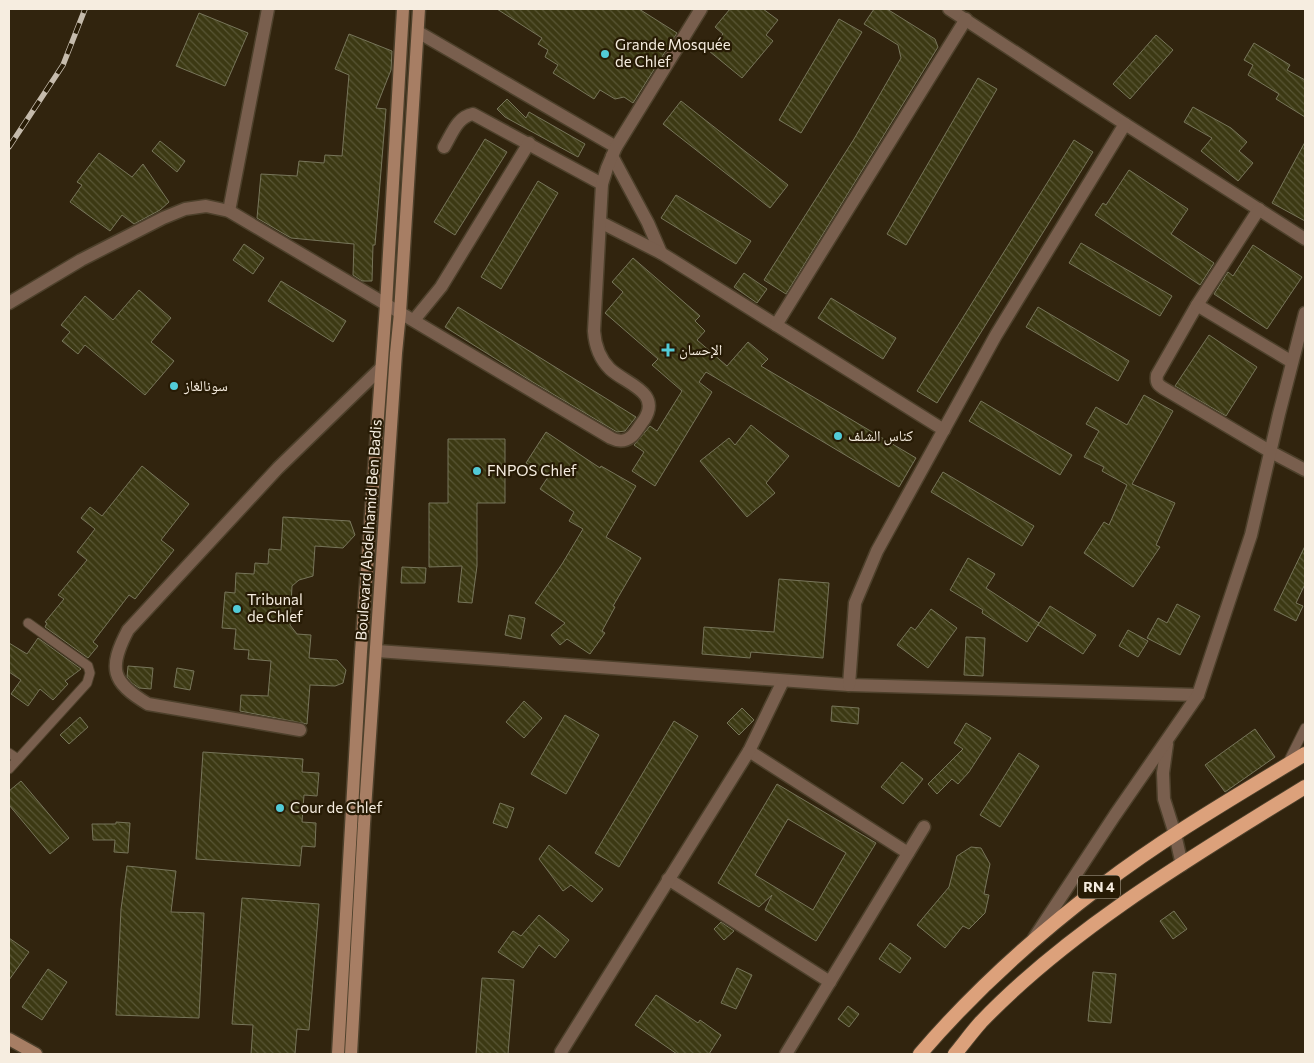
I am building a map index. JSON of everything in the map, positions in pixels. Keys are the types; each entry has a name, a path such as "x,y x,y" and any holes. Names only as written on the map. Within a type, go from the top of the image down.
{"highway":[{"name":"RN 4","path":"920,1054 965,1004 1032,940 1102,885 1175,834 1305,754"},
{"name":"RN 4","path":"955,1054 980,1022 1046,960 1136,895 1305,787"}],"main road":[{"name":"Boulevard Abdelhamid Ben Badis","path":"338,1054 403,9"},
{"name":"Boulevard Abdelhamid Ben Badis","path":"351,1054 366,796 419,9"},
{"path":"9,1039 36,1054"}],"street":[{"path":"229,211 268,9"},
{"path":"9,303 81,260 163,218 185,209 206,206 229,211 611,438 618,441 625,440 636,432 647,415 649,408 648,402 641,390 611,370 601,358 595,346 594,330 602,184 614,151 701,9"},
{"path":"949,9 1305,238"},
{"path":"776,325 966,20"},
{"path":"418,32 614,151 661,253"},
{"path":"444,147 459,120 466,115 473,114 602,184"},
{"path":"849,685 855,603 861,585 900,507 996,335 1126,124"},
{"path":"414,320 441,287 529,143"},
{"path":"1258,209 1197,305 1157,375 1156,380 1158,385 1305,470"},
{"path":"600,222 661,253 944,430"},
{"path":"1197,305 1292,362"},
{"path":"1032,940 1115,814 1198,695 1250,535 1305,313"},
{"path":"300,730 148,704 125,688 116,677 116,659 128,630 278,468 381,368"},
{"path":"377,651 849,685 1198,695"},
{"path":"561,1052 749,751 783,681"},
{"path":"1167,742 1163,788 1164,799 1182,865"},
{"path":"749,751 908,853"},
{"path":"786,1054 924,827"},
{"path":"668,879 830,982"}],"lane":[{"path":"9,769 87,683 90,673 88,666 28,623"},
{"path":"1286,766 1305,728"},
{"path":"9,753 18,759"}],"building":[{"name":"Grande Mosquée de Chlef","path":"497,9 639,9 677,33 633,103 624,97 615,99 600,90 594,99 553,73 558,65 545,57 548,50 538,44 542,38"},
{"path":"730,9 763,9 778,20 766,35 773,41 742,78 709,51 723,34 715,27"},
{"path":"874,9 887,9 935,39 938,47 786,294 764,280 854,139 901,58 898,45 864,24"},
{"path":"199,13 248,33 225,86 176,66"},
{"path":"839,19 862,32 801,133 779,120"},
{"path":"349,34 392,51 391,70 376,108 386,109 375,245 373,245 372,281 362,281 353,275 354,244 291,238 257,218 261,174 297,176 299,161 324,163 325,155 342,156 349,75 335,69"},
{"path":"1156,35 1173,50 1130,99 1113,84"},
{"path":"1254,43 1290,65 1287,70 1305,80 1305,117 1276,99 1279,94 1248,75 1253,65 1244,60"},
{"path":"978,78 997,89 906,245 887,234"},
{"path":"507,99 526,118 529,112 585,144 578,157 505,117 497,109"},
{"path":"681,101 788,185 770,208 663,124"},
{"path":"1193,107 1231,128 1247,142 1239,151 1253,163 1238,181 1201,151 1212,138 1184,122"},
{"path":"485,139 507,152 455,235 434,222"},
{"path":"1074,140 1093,152 937,403 917,391"},
{"path":"160,141 185,161 177,172 152,151"},
{"path":"1305,142 1305,221 1272,203"},
{"path":"99,153 132,177 143,164 169,202 160,210 134,224 122,215 110,231 70,202 82,185 77,182"},
{"path":"1129,170 1188,209 1171,234 1214,263 1200,285 1095,215 1103,203 1106,205"},
{"path":"538,181 558,193 501,289 481,277"},
{"path":"676,195 751,241 736,264 661,218"},
{"path":"1081,243 1172,296 1160,316 1069,263"},
{"path":"244,244 264,258 253,274 233,260"},
{"path":"1253,245 1302,277 1267,329 1214,294 1228,272 1233,276"},
{"path":"633,258 700,316 695,321 705,331 697,340 727,366 748,342 768,359 761,366 916,458 899,487 706,372 699,382 712,392 655,486 632,471 644,452 634,445 650,426 657,431 682,391 652,365 658,359 605,313 623,292 612,282"},
{"path":"744,273 767,289 757,303 734,287"},
{"path":"281,281 346,321 333,342 268,301"},
{"path":"139,290 171,318 151,342 174,361 145,395 85,345 78,354 62,341 70,332 61,325 85,296 113,320"},
{"path":"831,298 896,338 883,359 818,318"},
{"path":"458,307 636,417 625,431 617,432 531,381 445,327"},
{"path":"1038,307 1129,361 1118,381 1026,327"},
{"path":"1209,335 1257,367 1226,416 1175,386"},
{"path":"1144,395 1173,411 1132,484 1175,503 1156,545 1160,547 1133,587 1084,553 1104,522 1109,525 1127,485 1102,471 1104,467 1084,457 1099,431 1086,424 1096,407 1127,425"},
{"path":"981,401 1072,455 1060,475 969,421"},
{"path":"751,425 789,456 766,483 775,493 747,517 700,461 729,438 735,445"},
{"path":"546,432 600,468 601,466 636,486 606,537 641,558 613,606 615,607 602,631 605,633 590,654 567,639 560,645 551,635 565,623 535,603 583,529 569,521 574,512 540,489 548,477 526,463"},
{"name":"FNPOS Chlef","path":"448,439 505,439 505,503 477,503 477,566 472,603 458,602 462,566 429,567 429,503 448,503"},
{"path":"142,466 189,504 161,540 174,550 135,599 129,595 93,642 98,646 88,658 45,627 47,623 45,622 64,599 58,595 87,560 77,552 95,529 81,518 90,507 102,516"},
{"path":"943,472 1034,526 1022,546 931,492"},
{"name":"Tribunal de Chlef","path":"283,517 350,521 355,535 343,548 315,546 313,576 299,580 292,586 290,625 297,634 311,635 309,658 337,660 346,670 343,683 335,686 310,685 307,724 240,711 241,695 268,696 271,661 248,659 249,650 234,649 236,629 222,628 225,592 235,593 236,573 254,574 255,563 268,564 269,549 281,550"},
{"path":"1305,546 1305,584 1296,603 1303,606 1296,621 1274,610"},
{"path":"968,558 995,574 986,588 1039,623 1027,642 982,613 983,610 950,590"},
{"path":"402,567 426,568 425,583 401,583"},
{"path":"779,579 829,583 823,658 751,652 750,658 702,654 704,627 774,632"},
{"path":"1177,604 1200,616 1180,655 1147,638 1158,618 1167,623"},
{"path":"1050,606 1096,635 1083,654 1038,625"},
{"path":"931,609 957,628 928,668 897,645 911,627 915,630"},
{"path":"509,615 525,618 521,639 505,635"},
{"path":"1128,630 1148,641 1138,657 1119,646"},
{"path":"966,637 985,638 983,676 964,675"},
{"path":"38,638 81,669 65,681 68,684 53,700 40,689 28,706 11,694 21,680 9,672 9,643 27,654"},
{"path":"128,666 153,668 151,689 139,688 132,683 127,677"},
{"path":"177,668 194,671 190,690 174,687"},
{"path":"524,701 542,718 524,738 506,722"},
{"path":"832,706 859,708 858,724 831,721"},
{"path":"742,708 754,720 739,735 727,723"},
{"path":"565,715 599,735 566,794 531,774"},
{"path":"80,717 88,727 69,744 60,735"},
{"path":"674,721 698,736 619,867 595,853"},
{"path":"966,723 991,738 969,772 958,784 952,779 937,794 928,784 963,749 954,743"},
{"path":"1255,729 1275,757 1225,792 1205,765"},
{"name":"Cour de Chlef","path":"203,752 303,759 302,772 319,773 317,796 304,795 302,822 316,823 315,847 302,846 300,866 196,859"},
{"path":"1019,753 1039,766 1000,827 980,815"},
{"path":"902,762 923,779 903,804 881,787"},
{"path":"21,781 69,838 50,854 9,805 9,791"},
{"path":"777,784 876,843 816,941 765,910 772,895 759,907 718,883","holes":["788,819 846,853 813,910 755,875"]},
{"path":"500,803 514,808 507,828 493,823"},
{"path":"116,822 130,823 128,853 114,852 115,840 93,840 92,824 116,824"},
{"path":"549,845 603,889 592,902 571,885 563,891 539,859"},
{"path":"971,847 981,848 990,864 984,894 989,895 985,913 969,929 963,926 945,948 917,925 949,887 957,856"},
{"path":"127,866 176,871 171,912 204,913 199,1018 116,1015 121,909"},
{"path":"242,898 319,904 309,1030 297,1029 295,1054 251,1054 253,1025 232,1024"},
{"path":"1174,911 1187,929 1173,939 1160,921"},
{"path":"539,915 569,940 555,958 539,945 523,968 498,952 513,931 521,936"},
{"path":"721,922 734,931 724,940 714,929"},
{"path":"9,938 29,952 9,980"},
{"path":"890,943 911,958 900,973 879,959"},
{"path":"737,968 752,975 736,1009 721,1003"},
{"path":"48,969 67,982 42,1020 22,1007"},
{"path":"1093,972 1116,974 1111,1023 1088,1021"},
{"path":"482,978 514,980 508,1054 476,1054"},
{"path":"656,995 698,1023 700,1020 721,1035 709,1054 677,1054 635,1025"},
{"path":"848,1006 859,1014 849,1027 838,1019"}],"railway":[{"path":"9,147 63,65 85,9"}],"place":[{"name":"Grande Mosquée de Chlef","path":"605,54"},
{"name":"الإحسان","path":"668,350"},
{"name":"سونالغاز","path":"174,386"},
{"name":"كناس الشلف","path":"838,436"},
{"name":"FNPOS Chlef","path":"477,471"},
{"name":"Tribunal de Chlef","path":"237,609"},
{"name":"Cour de Chlef","path":"280,808"}]}
